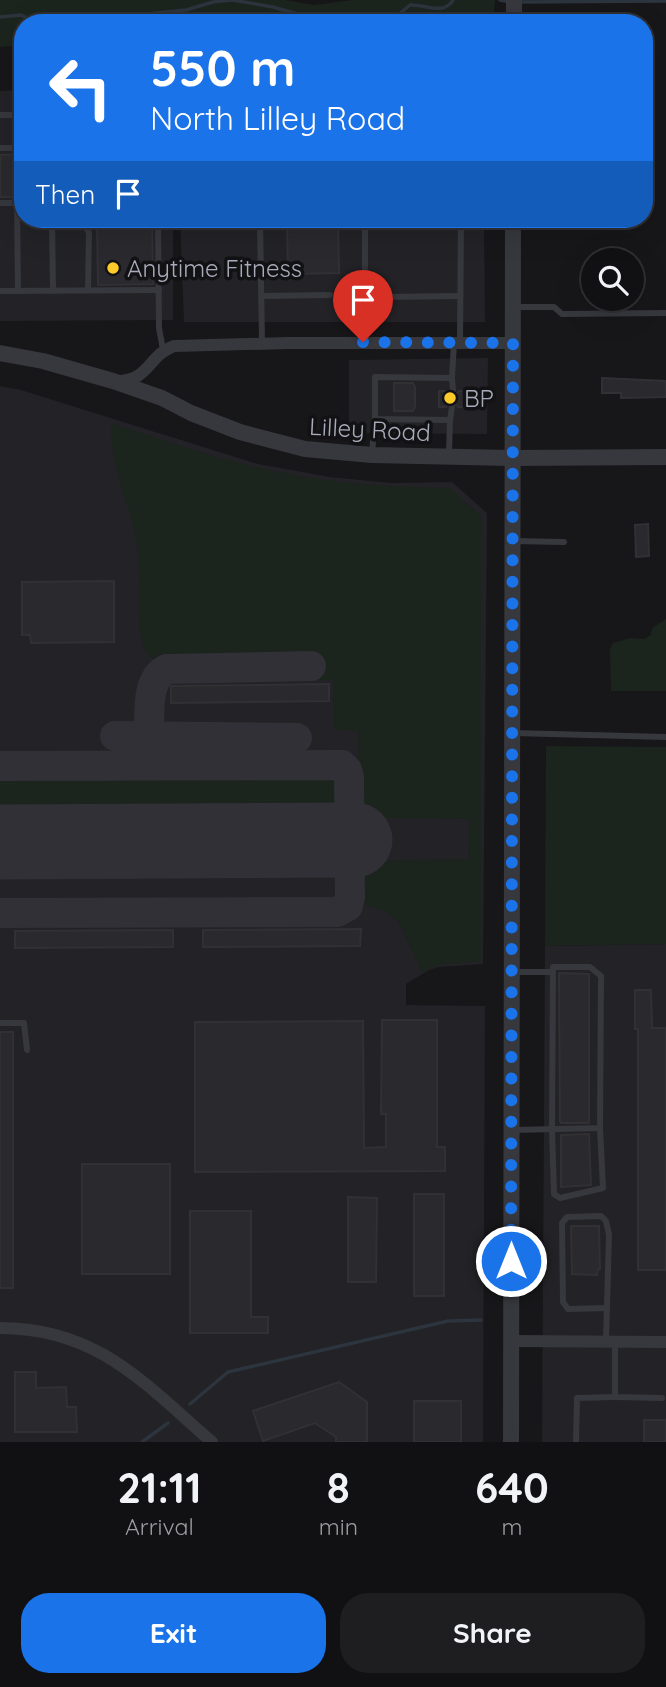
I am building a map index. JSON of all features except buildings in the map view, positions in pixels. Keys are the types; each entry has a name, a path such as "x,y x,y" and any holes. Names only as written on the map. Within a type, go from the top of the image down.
{"street":[{"path":"511,1442 513,228"},
{"path":"113,381 126,381 139,376 163,350 174,345 513,343"},
{"name":"Lilley Road","path":"0,352 113,381 269,441 328,453 512,458 666,457"},
{"path":"0,1328 47,1332 96,1349 137,1377 212,1442"},
{"path":"511,1341 666,1342"}],"lane":[{"path":"18,291 19,228"},
{"path":"52,228 53,291"},
{"path":"86,228 89,233 88,290"},
{"path":"158,228 159,328 163,350"},
{"path":"260,228 262,343"},
{"path":"365,228 365,284 371,294 380,297 460,296"},
{"path":"453,391 460,296 461,228"},
{"path":"0,291 159,290"},
{"path":"261,296 330,295"},
{"path":"513,307 554,307 562,314 666,313"},
{"path":"372,455 376,419 375,377 452,378"},
{"path":"449,455 452,407"},
{"path":"376,419 450,420"},
{"path":"511,541 564,542"},
{"path":"511,733 666,737"},
{"path":"553,967 590,967 601,976 600,1128 603,1188 560,1198 554,1194 552,1129 553,967"},
{"path":"511,972 553,972"},
{"path":"0,1023 24,1023 27,1050"},
{"path":"511,1130 600,1128"},
{"path":"607,1308 568,1309 563,1302 562,1223 567,1217 601,1216 606,1221 609,1235 607,1308 615,1397"},
{"path":"576,1442 577,1398 662,1398"}],"shaded area":[{"path":"0,0 285,0 314,5 352,0 495,0 494,14 14,14 14,46 0,47"},
{"path":"14,90 14,228 173,228 173,320 0,321 0,91"},
{"path":"180,228 484,228 485,322 184,322"},
{"path":"488,358 487,434 349,433 349,360"},
{"path":"0,386 21,390 258,464 330,477 391,483 452,482 487,513 483,964 439,967 406,984 406,1005 485,1006 483,1442 0,1442"},
{"path":"112,424 217,457 301,476 350,483 450,488 481,516 481,961 439,965 422,972 398,921 383,910 358,904 359,861 468,859 469,819 359,818 358,731 333,729 333,680 316,680 315,659 166,660 159,663 145,650 139,628 138,550 116,468"},
{"path":"666,619 666,691 611,691 610,649 613,643 630,638 644,639 651,635 652,628"},
{"path":"546,746 666,747 666,944 545,946"},
{"path":"319,772 336,778 339,786 338,811 328,818 0,819 0,773"},
{"path":"666,944 666,1442 542,1442 545,946"}],"waterway":[{"path":"147,14 186,10 232,0 297,14"},
{"path":"399,14 410,5 439,8 449,5 453,0"},
{"path":"500,0 510,2"},
{"path":"518,2 666,1"},
{"path":"0,17 14,16"},
{"path":"190,1404 228,1372 448,1321 481,1320"},
{"path":"142,1442 168,1423"}],"taxiway":[{"path":"149,736 152,689 160,674 167,669 311,666"},
{"path":"115,736 297,738"},
{"path":"0,766 342,765 349,777 350,897 348,906 337,912 0,913"}],"runway":[{"path":"0,842 355,840"}],"place":[{"name":"Anytime Fitness","path":"113,268"},
{"name":"BP","path":"450,398"}],"route":[{"path":"363,342 513,343 511,1261"}]}
